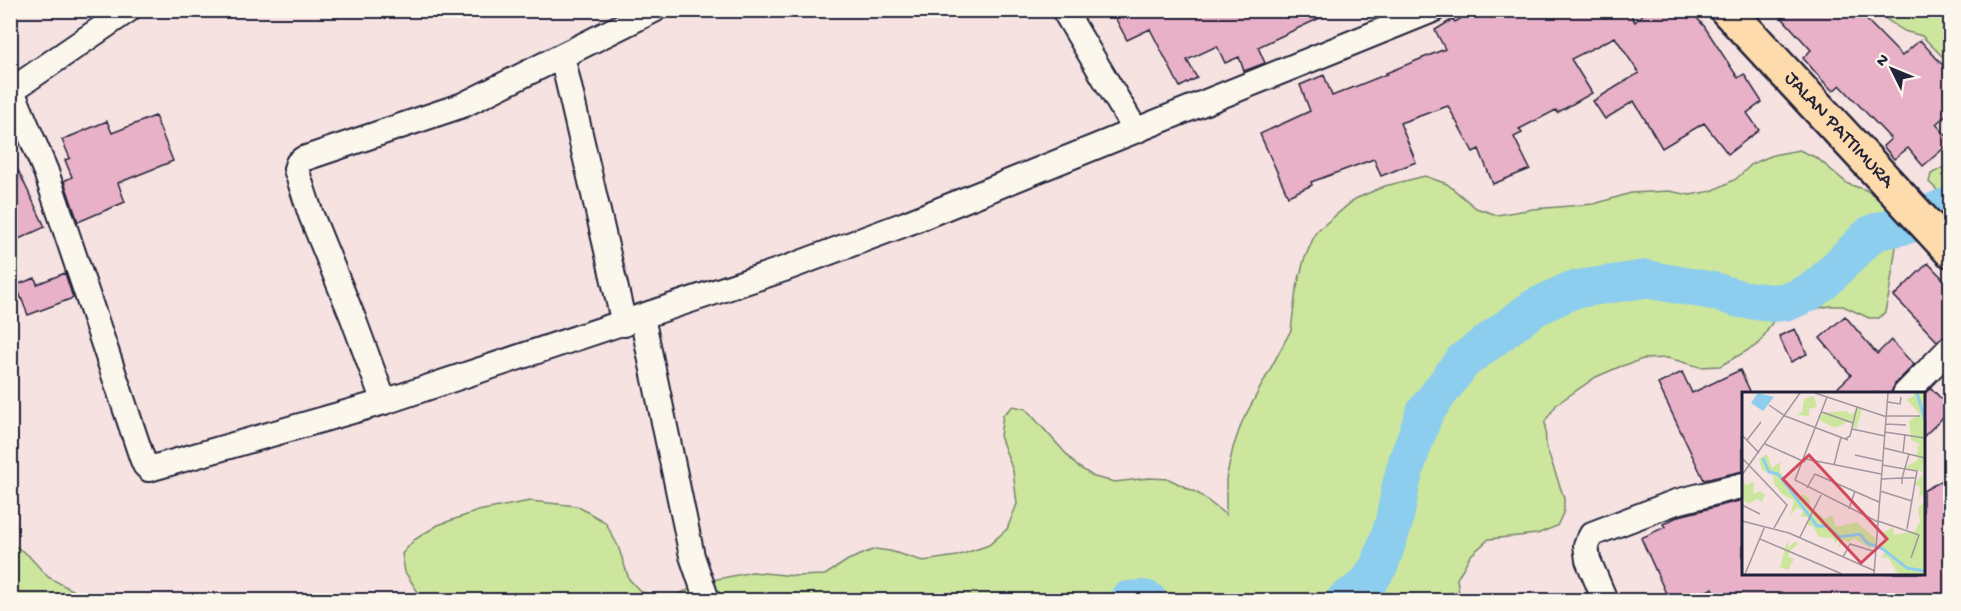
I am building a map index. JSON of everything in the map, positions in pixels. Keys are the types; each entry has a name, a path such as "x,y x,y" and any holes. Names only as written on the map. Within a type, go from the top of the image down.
{"main road":[{"name":"JALAN PATTIMURA","path":"1727,10 1942,241"}],"street":[{"path":"128,10 11,88 20,137 46,172 142,458 149,469 384,402 853,245 1433,10"},
{"path":"384,402 311,215 296,169 298,163 303,159 463,105 654,10"},
{"path":"1064,10 1136,131"},
{"path":"562,56 633,320 692,556 708,600"},
{"path":"1906,392 1950,348"},
{"path":"1605,600 1588,560 1586,545 1592,534 1676,502 1742,485"}],"green space":[{"path":"1874,11 1950,11 1950,64 1922,36 1904,31"},
{"path":"1799,150 1817,158 1848,184 1866,190 1888,206 1899,226 1885,312 1879,318 1869,318 1843,306 1830,306 1782,315 1773,321 1759,344 1720,366 1700,367 1668,358 1643,359 1596,377 1557,404 1545,421 1546,446 1564,498 1564,511 1557,526 1537,534 1489,539 1470,556 1457,579 1459,592 1464,600 423,600 405,572 402,554 414,540 438,525 478,511 530,501 577,506 605,522 618,546 629,579 641,592 668,598 713,580 752,572 796,576 825,575 848,560 875,549 923,561 957,556 989,545 1007,529 1017,504 1013,471 1000,436 1003,415 1013,406 1026,409 1077,466 1094,477 1115,482 1149,478 1169,479 1199,494 1226,515 1226,479 1233,448 1242,422 1291,330 1296,291 1304,260 1316,232 1355,199 1385,186 1425,176 1447,184 1476,208 1497,215 1533,209 1594,204 1631,193 1669,191 1690,195 1712,191 1736,179 1752,164 1773,155"},
{"path":"1950,161 1950,203 1929,182 1931,174"},
{"path":"11,543 28,555 48,577 88,599 210,595 236,600 11,600"}],"building":[{"path":"1111,10 1337,10 1258,47 1265,63 1244,71 1239,57 1225,63 1217,46 1187,60 1197,78 1180,87 1150,29 1127,40"},
{"path":"1475,10 1628,10 1635,22 1648,10 1690,10 1704,26 1738,78 1744,74 1762,102 1747,113 1759,130 1728,154 1704,123 1662,148 1634,101 1605,119 1593,101 1639,73 1615,37 1571,59 1592,93 1557,113 1556,110 1519,129 1522,133 1514,137 1530,169 1493,184 1479,149 1473,152 1448,106 1400,123 1416,162 1381,176 1374,159 1311,182 1312,185 1288,196 1260,134 1310,111 1300,85 1324,75 1332,96 1387,74 1445,49 1435,30"},
{"path":"1775,10 1857,10 1902,56 1920,40 1950,73 1950,111 1936,124 1950,143 1923,166 1908,148 1894,159 1883,146 1891,139 1840,85 1833,91 1822,80 1803,58 1811,50"},
{"path":"155,116 173,161 118,183 125,202 78,222 64,181 72,177 65,160 70,158 62,140 107,121 112,133"},
{"path":"10,153 45,227 10,243"},
{"path":"1928,263 1950,286 1950,334 1937,341 1894,296"},
{"path":"65,273 73,298 28,315 16,285 35,278 37,284"},
{"path":"1845,316 1877,354 1891,340 1914,365 1895,384 1891,392 1833,392 1851,375 1820,338"},
{"path":"1795,329 1807,354 1791,362 1779,336"},
{"path":"1740,370 1751,392 1742,392 1742,471 1704,480 1658,384 1682,372 1692,393"},
{"path":"1931,388 1950,408 1950,411 1925,435 1925,393"},
{"path":"1950,476 1950,593 1934,600 1719,600 1713,588 1688,600 1669,600 1641,538 1665,527 1663,524 1679,516 1742,500 1742,575 1925,575 1925,490"}],"waterway":[{"path":"1345,600 1366,586 1380,564 1394,522 1408,459 1425,412 1463,361 1534,308 1572,290 1645,279 1713,291 1740,299 1772,303 1790,301 1810,292 1823,282 1871,234 1910,224 1950,206"},
{"path":"1128,600 1148,600"}]}
